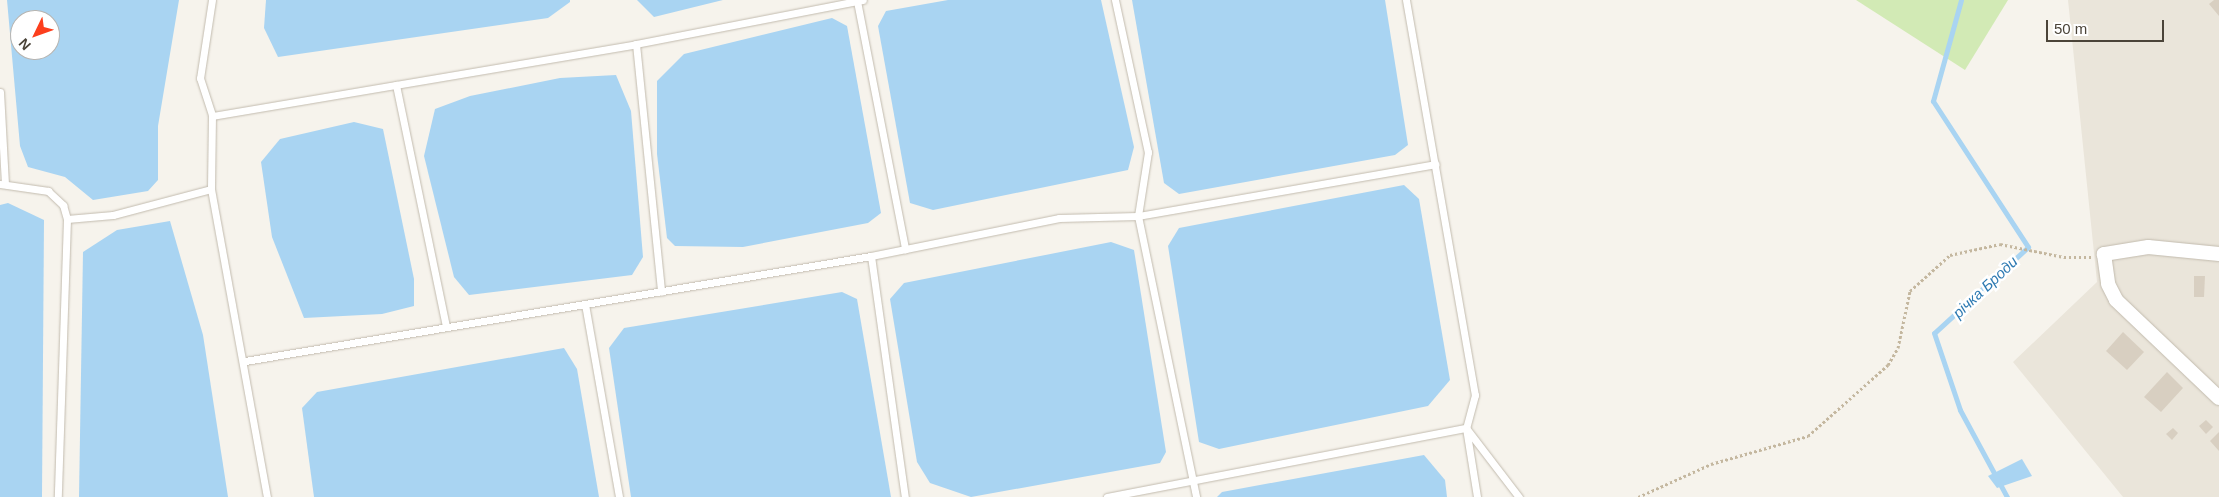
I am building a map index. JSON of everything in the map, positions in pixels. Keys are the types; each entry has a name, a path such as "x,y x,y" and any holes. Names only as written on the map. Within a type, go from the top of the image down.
{"street":[{"path":"2219,254 2148,248 2104,254 2108,284 2116,300 2219,398"}],"lane":[{"path":"212,0 200,78 212,116 211,189 245,361 267,497"},
{"path":"1115,0 1148,152 1138,216 1196,497"},
{"path":"1406,0 1475,395 1466,428 1477,497"},
{"path":"212,116 636,44 860,1 905,249"},
{"path":"636,44 661,292"},
{"path":"396,85 446,328"},
{"path":"0,92 3,183 48,190 63,205 67,219 58,497"},
{"path":"245,361 871,256 1059,218 1138,216 1435,164"},
{"path":"67,219 113,215 211,189"},
{"path":"871,256 905,497"},
{"path":"586,304 618,497"},
{"path":"1107,497 1194,483 1466,428"},
{"path":"1466,428 1519,497"}],"path":[{"path":"1638,497 1711,464 1808,436 1888,366 1898,348 1910,291 1950,255 2000,244 2074,258 2104,254"}],"shaded area":[{"path":"2068,0 2219,0 2219,497 2123,497 2013,362 2097,282"}],"green space":[{"path":"1856,0 2008,0 1965,70"}],"water":[{"path":"7,0 179,0 158,126 158,180 148,191 93,200 65,177 28,167 20,146 12,60 60,60 60,10 10,10 10,34"},
{"path":"266,0 570,0 570,2 548,18 278,57 264,28"},
{"path":"637,0 723,0 654,17"},
{"path":"948,0 1101,0 1134,147 1128,170 933,210 910,203 878,26 886,11"},
{"path":"1132,0 1385,0 1408,145 1395,155 1179,194 1164,183"},
{"path":"832,18 847,26 881,213 868,223 743,247 675,246 667,238 657,154 657,81 684,54"},
{"path":"616,75 631,111 643,257 632,275 469,295 454,277 424,156 435,109 470,96 560,78"},
{"path":"354,122 383,129 414,279 414,306 382,314 304,318 272,237 261,162 280,139"},
{"path":"1404,185 1419,199 1450,380 1428,406 1219,449 1199,442 1168,246 1179,228"},
{"path":"8,203 44,220 42,497 0,497 0,205"},
{"path":"170,221 203,335 228,497 79,497 83,252 117,230"},
{"path":"1111,242 1134,250 1166,452 1160,463 971,497 930,483 917,462 890,299 904,283"},
{"path":"842,292 857,299 891,497 631,497 609,348 624,328"},
{"path":"564,348 577,369 599,497 314,497 302,408 317,392"},
{"path":"1424,455 1445,480 1447,497 1217,497 1222,492"},
{"path":"2022,459 2032,476 1997,488 1988,476"}],"building":[{"path":"2214,0 2219,0 2219,16 2209,4"},
{"path":"2194,276 2205,276 2204,297 2194,297"},
{"path":"2123,332 2144,352 2127,370 2106,351"},
{"path":"2167,372 2183,388 2161,412 2144,397"},
{"path":"2206,420 2213,427 2206,434 2199,426"},
{"path":"2173,428 2178,433 2172,440 2166,434"},
{"path":"2219,432 2219,451 2210,441"}],"waterway":[{"name":"річка Броди","path":"1961,0 1933,101 2028,247 1934,333 1960,410 2007,497"}]}
